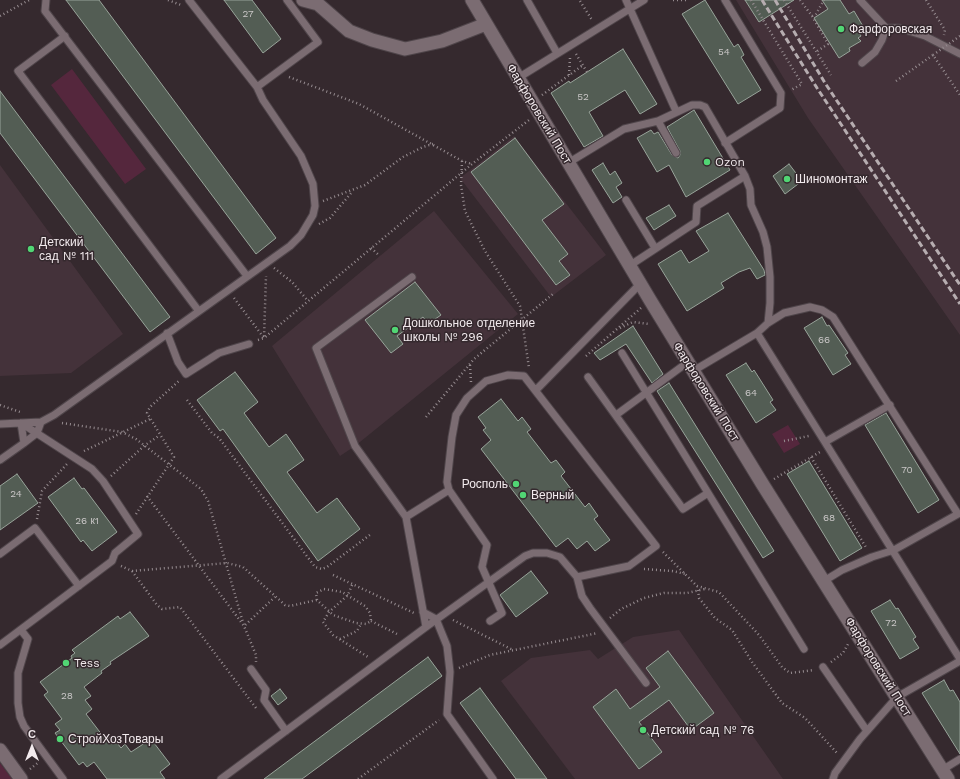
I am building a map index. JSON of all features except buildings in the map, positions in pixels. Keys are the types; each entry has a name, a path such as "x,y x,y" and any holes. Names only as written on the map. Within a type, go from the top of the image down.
{"street":[{"path":"303,0 318,4 349,31 372,40 405,49 442,41 486,24"},
{"name":"Фарфоровский Пост","path":"472,0 629,266 690,366 945,775"},
{"path":"0,750 22,779"}],"lane":[{"path":"46,0 45,10 247,276"},
{"path":"0,424 41,422 54,415 198,310 290,246 308,225 313,215 315,204 313,184 301,156 263,100 257,87 189,0"},
{"path":"257,87 318,42 287,0"},
{"path":"527,0 557,53"},
{"path":"626,0 631,8 636,25 676,111"},
{"path":"518,78 644,0"},
{"path":"724,0 781,93 780,108 726,142"},
{"path":"860,0 886,28 899,28 942,44 960,54"},
{"path":"862,63 875,52 882,40 886,28"},
{"path":"65,36 18,71 198,310"},
{"path":"568,163 624,129 658,121 692,104 700,104 705,107 745,176 750,189 751,205 763,232 767,247 770,303 768,323"},
{"path":"658,121 676,153"},
{"path":"629,266 696,222 697,206 745,176"},
{"path":"626,200 655,248"},
{"path":"412,277 316,348 354,446 406,517 426,627"},
{"path":"536,390 640,284"},
{"path":"616,415 647,392 690,366 757,333 768,323 784,313 810,307 822,310 832,317 890,405 958,514 894,550 872,556 842,570 824,581"},
{"path":"167,333 178,362 186,374 219,353 249,344"},
{"path":"757,333 819,434 894,550 960,660 897,697 866,731 832,779"},
{"path":"622,353 804,649"},
{"path":"490,621 502,613 482,567 487,545 449,490 448,471 456,415 461,406 486,381 508,375 524,376 656,546 629,566 577,577"},
{"path":"588,377 683,509 708,493"},
{"path":"826,445 890,405"},
{"path":"0,460 37,433 41,422"},
{"path":"0,645 112,561 114,554 138,534 103,481 92,469 75,456 21,423"},
{"path":"21,423 24,443"},
{"path":"406,517 449,490"},
{"path":"0,554 35,528 79,586"},
{"path":"221,779 439,617 525,556 533,553 560,557 577,577 582,596 646,683"},
{"path":"424,615 439,617"},
{"path":"439,617 447,646 450,672 447,714 493,779"},
{"path":"21,630 28,639 18,673 18,703 20,717 24,726 63,779"},
{"path":"823,667 866,731"},
{"path":"251,669 266,690 264,700 286,731"},
{"path":"945,775 960,759"}],"path":[{"path":"0,16 29,0"},
{"path":"580,0 598,29"},
{"path":"673,0 686,0"},
{"path":"751,0 802,84 789,92"},
{"path":"784,0 831,75"},
{"path":"800,0 812,16 829,44 816,52"},
{"path":"812,16 816,14 824,0"},
{"path":"926,0 945,30 942,44"},
{"path":"896,80 960,36"},
{"path":"571,45 587,72"},
{"path":"933,55 960,95"},
{"path":"264,338 472,164 536,108 548,89 583,65"},
{"path":"278,72 359,104 462,161 472,164"},
{"path":"315,204 354,190 415,150 433,144"},
{"path":"462,161 462,197 472,226 520,306 523,338 529,370 524,376"},
{"path":"308,225 321,224 330,218 354,190"},
{"path":"371,248 380,256"},
{"path":"267,263 292,282 308,301"},
{"path":"264,338 267,263"},
{"path":"227,290 264,338"},
{"path":"426,417 474,358 553,294"},
{"path":"566,359 575,365 650,300"},
{"path":"618,329 633,322 640,322 667,328"},
{"path":"130,522 174,457 147,413 150,407 186,374"},
{"path":"187,400 212,433 219,438 315,568 322,569 327,566 371,534"},
{"path":"35,528 42,491 75,456 150,419"},
{"path":"122,432 136,439 201,489 208,500 244,626 256,655 257,661 251,669"},
{"path":"784,441 819,434"},
{"path":"103,481 108,479 144,446 160,435"},
{"path":"763,485 811,457 826,445"},
{"path":"811,457 872,556"},
{"path":"147,496 244,626"},
{"path":"656,546 697,586 719,592 759,635 782,667 790,673 823,667 840,656 857,634"},
{"path":"112,561 132,572 157,605 162,609 180,607 255,708 268,706"},
{"path":"132,572 227,563 243,568 285,605 290,606 317,600"},
{"path":"629,566 672,571 686,575"},
{"path":"333,575 352,585 424,615"},
{"path":"352,585 348,595 329,612 323,622 327,630 340,640 366,655 374,665"},
{"path":"371,621 370,613 365,606 348,595 324,589 316,593 317,600 329,612 346,621 362,624 371,621 408,640"},
{"path":"602,625 621,609 644,598 664,593 687,593 707,589"},
{"path":"698,590 699,598 715,618 732,630 752,662 782,704 805,718 844,760"},
{"path":"244,626 275,597"},
{"path":"439,617 514,650"},
{"path":"340,640 357,631 362,624"},
{"path":"450,672 490,655 608,631"},
{"path":"358,779 447,714"}],"shaded area":[{"path":"736,0 960,0 960,335 808,118"},
{"path":"72,69 146,169 125,184 51,85"},
{"path":"514,136 606,255 551,297 460,178"},
{"name":"Детский сад № 111","path":"0,165 123,334 71,373 0,376"},
{"name":"Дошкольное отделение школы № 296","path":"434,211 518,314 355,446 340,456 272,346"},
{"path":"788,425 800,444 784,453 772,434"},
{"name":"Детский сад № 76","path":"679,630 783,779 575,779 501,681 531,658 590,650 598,659 633,637"},
{"path":"0,763 12,779 0,779"}],"railway":[{"path":"762,0 817,88 960,304"},
{"path":"775,0 825,83 960,285"}],"place":[{"name":"Фарфоровская","path":"841,29"},
{"name":"Ozon","path":"707,162"},
{"name":"Шиномонтаж","path":"787,179"},
{"name":"Детский сад № 111","path":"31,249"},
{"name":"Дошкольное отделение школы № 296","path":"395,330"},
{"name":"Росполь","path":"516,484"},
{"name":"Верный","path":"523,495"},
{"name":"Tess","path":"66,663"},
{"name":"Детский сад № 76","path":"643,730"},
{"name":"СтройХозТовары","path":"60,739"}]}
